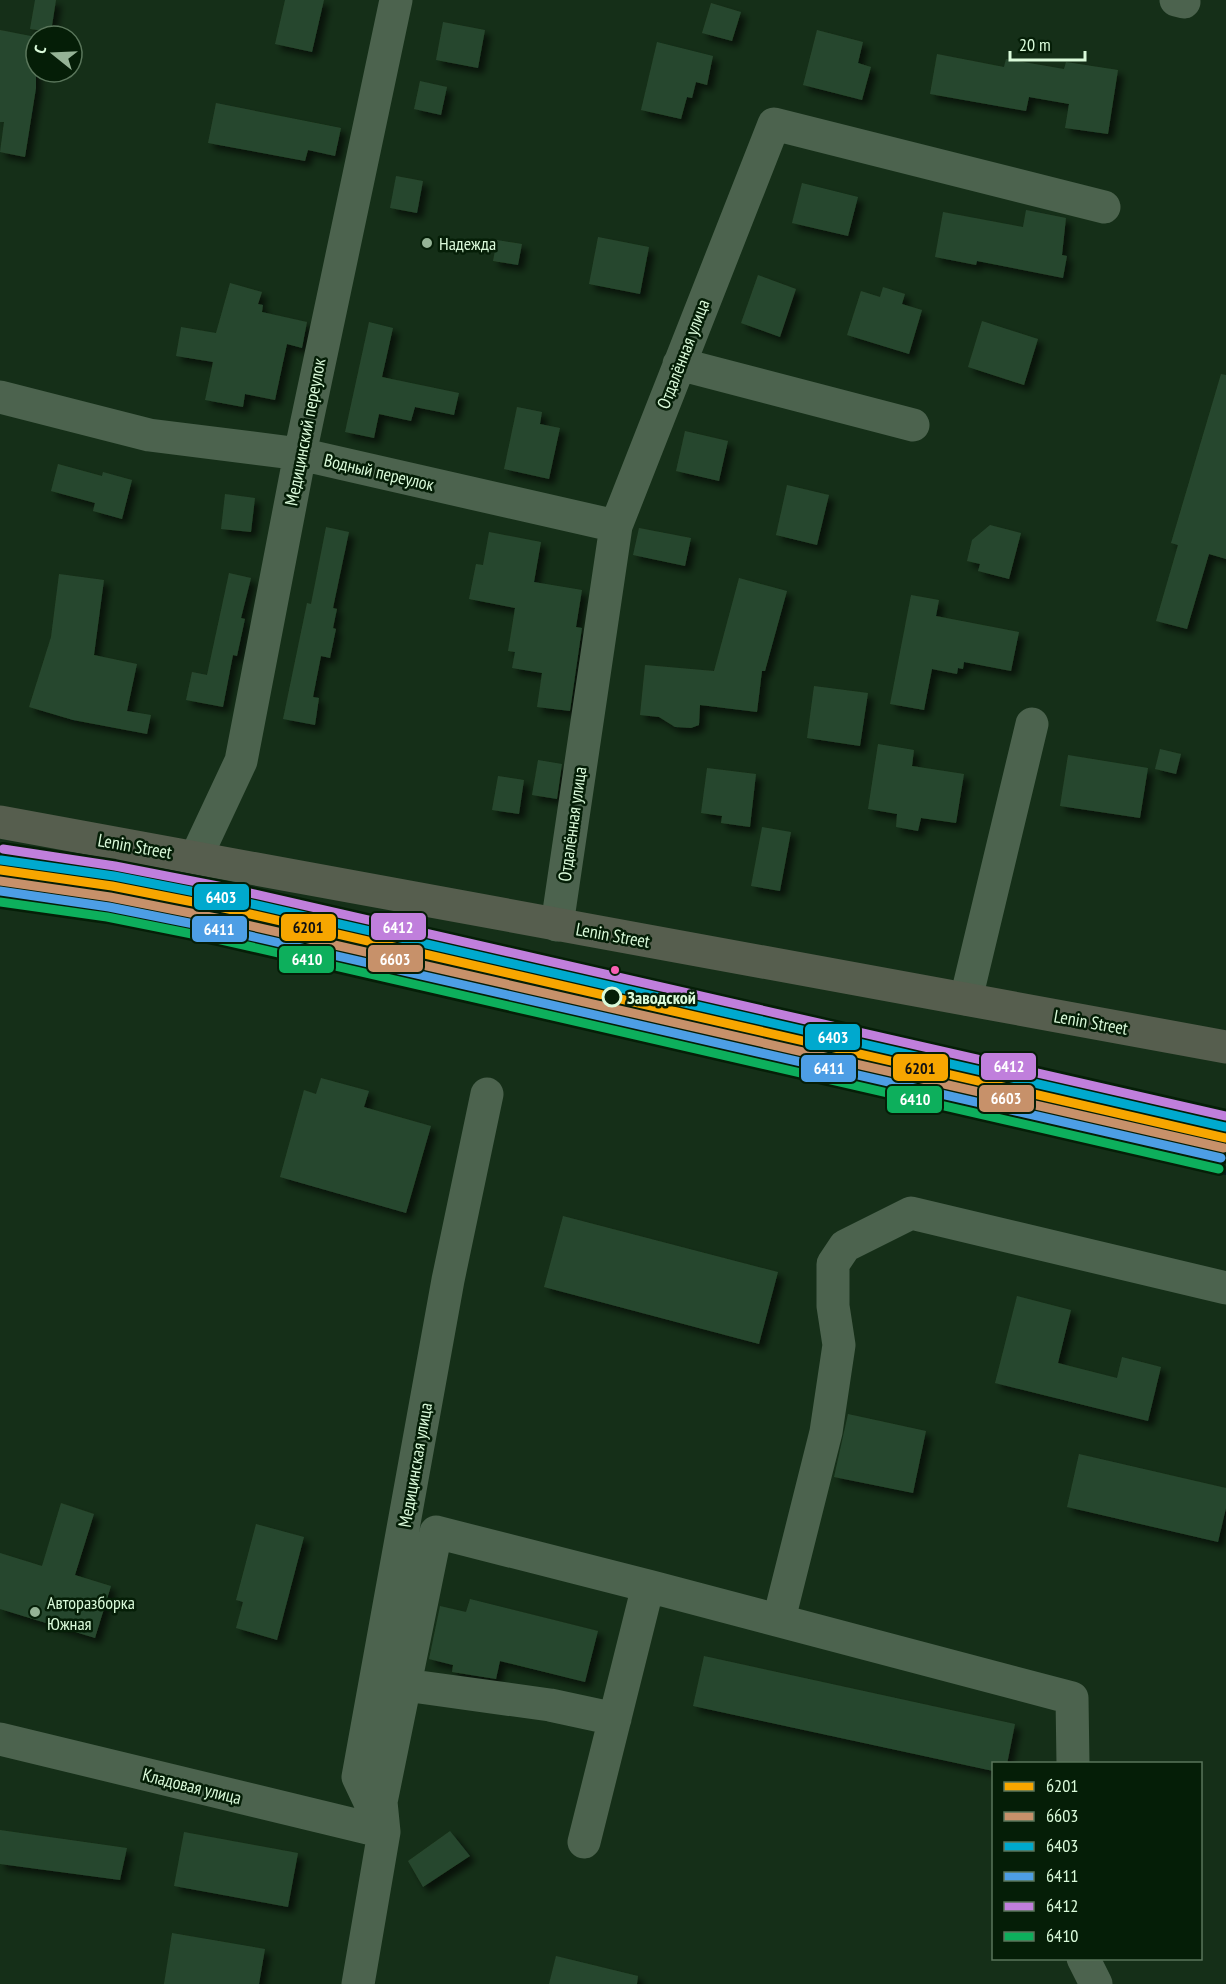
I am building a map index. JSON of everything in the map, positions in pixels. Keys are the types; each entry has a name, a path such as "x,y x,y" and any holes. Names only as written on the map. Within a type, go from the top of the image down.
{"main road":[{"name":"Lenin Street","path":"0,822 1226,1047"}],"street":[{"name":"Медицинский переулок","path":"196,857 241,761 300,454 396,0"},
{"name":"Отдалённая улица","path":"557,925 616,525 774,124 1104,207"},
{"path":"679,364 913,425"},
{"name":"Водный переулок","path":"0,397 149,435 300,454 616,525"},
{"path":"966,999 1032,724"},
{"name":"Медицинская улица","path":"384,1832 358,1777 448,1280 488,1094"},
{"path":"779,1619 826,1432 839,1346 833,1306 833,1264 845,1246 911,1213 1226,1288"},
{"path":"358,1984 384,1832 381,1802 436,1532 779,1619 1072,1698 1073,1762"},
{"path":"584,1842 648,1586"},
{"path":"405,1686 550,1705 615,1719"},
{"name":"Кладовая улица","path":"0,1739 384,1832"},
{"path":"1084,1960 1096,1984"}],"building":[{"path":"35,0 56,0 52,24 31,24"},
{"path":"285,0 324,0 312,52 275,44"},
{"path":"711,3 741,12 732,41 702,33"},
{"path":"443,22 485,30 478,68 436,60"},
{"path":"0,30 24,35 24,84 36,84 25,157 0,152 4,122 0,122"},
{"path":"817,30 863,42 858,63 871,67 862,100 803,85"},
{"path":"657,42 713,56 707,85 696,82 692,98 687,97 681,119 641,110"},
{"path":"937,54 1004,67 1006,59 1064,69 1066,62 1118,70 1108,134 1065,128 1069,104 1029,97 1026,111 930,94"},
{"path":"420,81 447,87 441,115 414,109"},
{"path":"216,103 341,128 335,156 308,150 305,161 208,143"},
{"path":"396,176 423,181 417,213 390,208"},
{"path":"802,183 858,197 848,236 792,223"},
{"path":"1026,210 1066,218 1062,255 1067,256 1063,278 977,261 976,265 935,257 943,212 1023,227"},
{"path":"598,237 649,247 640,294 589,284"},
{"path":"497,240 522,244 518,265 493,261"},
{"path":"758,275 796,289 780,337 741,323"},
{"path":"230,283 262,292 258,304 263,305 262,312 307,322 302,348 287,344 275,400 245,394 243,407 205,400 213,362 176,356 181,327 216,333"},
{"path":"883,287 905,294 902,304 922,310 909,354 847,335 861,291 880,297"},
{"path":"982,321 1038,339 1024,385 968,367"},
{"path":"369,322 393,328 382,377 459,393 454,415 415,407 411,421 379,414 374,438 345,432"},
{"path":"1221,374 1226,375 1226,559 1209,554 1187,629 1156,621 1178,545 1171,543"},
{"path":"517,407 542,412 540,424 560,428 549,479 504,469"},
{"path":"685,431 728,441 719,481 676,471"},
{"path":"58,464 102,476 103,472 132,480 122,519 93,511 95,503 51,491"},
{"path":"787,485 829,495 817,545 776,535"},
{"path":"225,494 255,498 251,532 221,529"},
{"path":"990,525 1021,533 1009,579 978,571 980,564 967,561 972,540"},
{"path":"326,527 349,532 333,608 337,609 333,628 336,629 330,658 321,656 313,697 319,698 315,725 283,719 307,603 311,604"},
{"path":"639,528 691,538 685,566 633,555"},
{"path":"489,532 541,542 534,582 582,590 576,627 582,628 570,711 537,707 542,673 512,668 515,652 508,651 515,608 469,599 476,564 483,565"},
{"path":"229,573 251,578 241,618 245,619 237,656 233,655 223,707 186,700 192,672 207,675"},
{"path":"59,574 104,580 94,655 137,664 127,711 151,715 147,734 73,720 29,707 51,637"},
{"path":"739,578 787,591 765,671 762,671 757,712 700,705 699,725 691,728 675,727 659,717 640,715 645,665 714,671"},
{"path":"911,595 939,600 936,616 1019,632 1011,671 964,662 963,669 958,668 957,674 932,669 924,710 890,704"},
{"path":"814,686 868,693 860,746 807,738"},
{"path":"878,744 914,750 912,766 964,774 956,823 921,818 918,831 896,827 897,814 868,809"},
{"path":"1160,749 1181,754 1176,774 1155,769"},
{"path":"1068,755 1148,768 1140,818 1060,806"},
{"path":"538,760 562,764 557,799 532,795"},
{"path":"707,768 756,774 750,827 721,823 722,816 701,813"},
{"path":"498,776 524,780 519,814 492,810"},
{"path":"762,827 791,832 780,891 751,886"},
{"path":"321,1078 369,1091 364,1107 431,1126 406,1213 280,1177 304,1090 316,1094"},
{"path":"563,1216 778,1272 759,1344 544,1287"},
{"path":"1017,1296 1071,1310 1058,1363 1117,1378 1122,1357 1161,1367 1148,1421 995,1383"},
{"path":"848,1414 926,1431 913,1493 834,1477"},
{"path":"1079,1454 1226,1488 1226,1508 1218,1542 1067,1507"},
{"path":"61,1503 94,1514 75,1575 111,1586 95,1638 0,1609 0,1553 42,1566"},
{"path":"256,1524 304,1537 277,1640 236,1628 243,1602 236,1600"},
{"path":"470,1599 598,1631 585,1682 500,1661 496,1679 452,1672 453,1665 429,1659 440,1606 466,1612"},
{"path":"704,1656 1015,1724 1007,1762 992,1762 992,1771 693,1706"},
{"path":"0,1830 127,1848 120,1880 0,1864"},
{"path":"450,1831 470,1856 423,1887 408,1861"},
{"path":"184,1832 298,1853 288,1907 174,1886"},
{"path":"172,1933 265,1949 259,1984 164,1984"},
{"path":"556,1956 638,1976 637,1984 549,1984"}],"waterway":[{"path":"718,1000 1226,1114"},
{"path":"999,1121 1226,1171"}],"transit line":[{"name":"6412","path":"3,849 115,866 228,888 1226,1116"},
{"name":"6403","path":"1,860 114,876 226,898 1226,1127"},
{"name":"6201","path":"0,870 112,886 224,908 1226,1138"},
{"name":"6603","path":"0,881 110,897 221,919 1224,1148"},
{"name":"6411","path":"0,891 109,907 219,929 1221,1158"},
{"name":"6410","path":"0,902 107,917 217,939 1219,1169"}],"place":[{"name":"Надежда","path":"427,243"},
{"name":"Заводской","path":"612,997"},
{"name":"Авторазборка Южная","path":"35,1612"}]}
